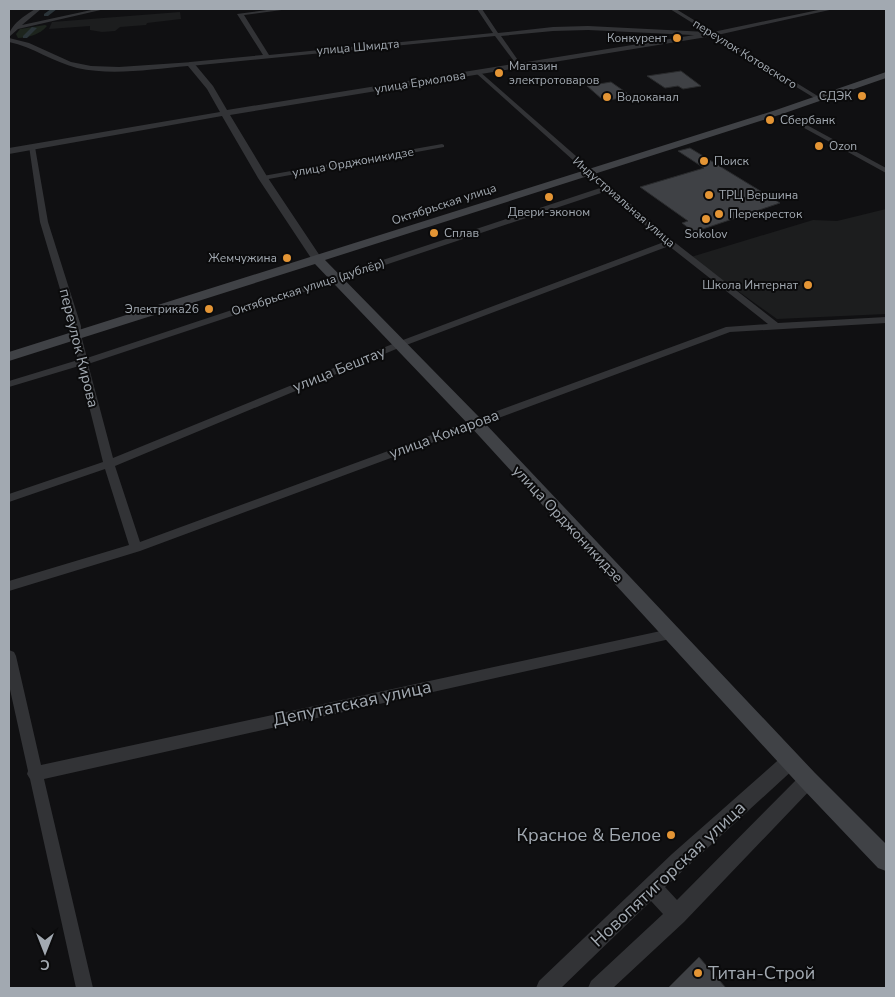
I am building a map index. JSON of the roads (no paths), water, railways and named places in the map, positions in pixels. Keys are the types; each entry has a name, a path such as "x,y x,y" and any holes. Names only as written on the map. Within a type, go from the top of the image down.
{"main road":[{"name":"Октябрьская улица","path":"9,357 779,112 886,75"},
{"name":"улица Орджоникидзе","path":"317,258 398,345 475,422 670,634 886,860"}],"street":[{"path":"9,34 38,9"},
{"path":"15,28 102,9"},
{"path":"267,56 240,14 286,9"},
{"path":"479,9 519,66"},
{"name":"переулок Котовского","path":"673,9 818,98"},
{"name":"улица Ермолова","path":"9,151 224,113 713,34 831,9"},
{"name":"улица Шмидта","path":"9,40 26,44 64,61 87,68 114,68 190,64 495,34 588,28 713,34"},
{"name":"улица Орджоникидзе","path":"190,64 210,88 264,178 317,258"},
{"name":"Индустриальная улица","path":"479,73 670,243 775,325"},
{"path":"779,112 886,171"},
{"name":"улица Орджоникидзе","path":"264,178 442,146"},
{"name":"переулок Кирова","path":"31,147 44,222 76,326 76,335 109,464 136,548"},
{"name":"Октябрьская улица (дублёр)","path":"9,384 83,362 607,188"},
{"name":"улица Бештау","path":"9,498 109,464 398,345 670,243"},
{"name":"улица Комарова","path":"9,586 136,548 729,329 886,320"},
{"name":"Депутатская улица","path":"34,774 670,634"},
{"path":"9,656 34,774 84,988"},
{"name":"Новопятигорская улица","path":"546,988 652,887 790,761"},
{"name":"Новопятигорская улица","path":"598,988 677,914 808,780"},
{"path":"652,887 677,914"}],"waterway":[{"path":"46,15 54,9"},
{"path":"25,37 34,28"}],"place":[{"name":"Конкурент","path":"677,38"},
{"name":"Магазин электротоваров","path":"499,73"},
{"name":"СДЭК","path":"862,96"},
{"name":"Водоканал","path":"607,97"},
{"name":"Сбербанк","path":"770,120"},
{"name":"Ozon","path":"819,146"},
{"name":"Поиск","path":"704,161"},
{"name":"ТРЦ Вершина","path":"709,195"},
{"name":"Двери-эконом","path":"549,197"},
{"name":"Перекресток","path":"719,214"},
{"name":"Sokolov","path":"706,219"},
{"name":"Сплав","path":"434,233"},
{"name":"Жемчужина","path":"287,258"},
{"name":"Школа Интернат","path":"808,285"},
{"name":"Электрика26","path":"209,309"},
{"name":"Красное & Белое","path":"671,835"},
{"name":"Титан-Строй","path":"698,973"}]}
